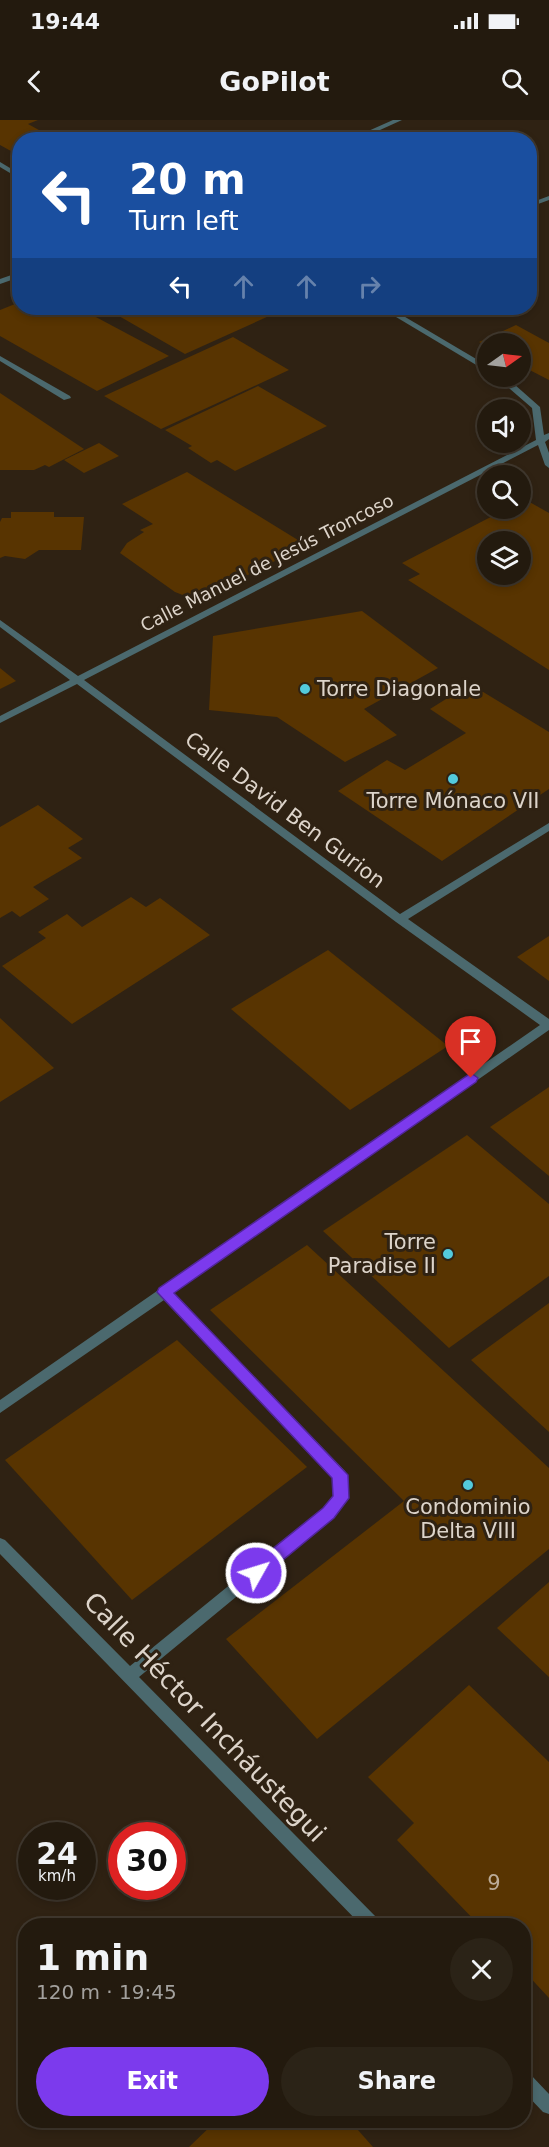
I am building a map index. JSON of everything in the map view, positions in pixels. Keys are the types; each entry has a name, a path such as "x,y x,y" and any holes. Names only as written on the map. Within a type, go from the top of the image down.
{"street":[{"path":"370,132 399,120"},
{"path":"398,315 477,363"},
{"path":"0,358 67,398"},
{"path":"513,387 536,406 549,465"},
{"name":"Calle Manuel de Jesús Troncoso","path":"0,720 544,438"},
{"name":"Calle David Ben Gurion","path":"0,623 400,919 548,1025"},
{"path":"400,919 549,826"},
{"path":"0,1407 548,1025"},
{"path":"129,1676 328,1513 341,1498 340,1475 164,1292"},
{"name":"Calle Héctor Incháustegui","path":"0,1544 365,1918"},
{"path":"531,2087 549,2106"}],"building":[{"path":"0,120 38,120 28,124 42,132 12,132 12,152 0,145"},
{"path":"12,305 12,315 92,315 169,356 97,391 0,336 0,310"},
{"path":"117,315 269,316 185,354"},
{"path":"516,325 531,333 499,333"},
{"path":"531,333 549,343 549,380 531,371"},
{"path":"233,337 289,370 161,429 104,396"},
{"path":"258,386 327,426 235,471 217,460 211,463 188,448 192,446 165,430"},
{"path":"0,393 84,449 49,467 45,465 34,470 0,470"},
{"path":"99,443 119,456 84,473 64,460"},
{"path":"187,472 306,545 211,594 193,599 175,592 120,553 127,543 144,532 140,530 153,524 122,504"},
{"path":"531,503 549,513 549,670 408,580 420,574 402,563 487,519 531,519"},
{"path":"11,512 54,512 54,517 84,517 81,550 39,550 25,559 5,556 0,558 0,522 2,518 11,518"},
{"name":"Torre Diagonale","path":"362,611 438,668 364,709 397,735 345,762 277,717 209,710 213,636"},
{"path":"0,668 16,681 0,689"},
{"name":"Torre Mónaco VII","path":"470,684 549,732 549,789 442,861 338,791 387,760 405,770 466,733 430,709"},
{"path":"38,805 83,839 68,848 82,858 33,887 49,899 20,917 12,911 0,918 0,827"},
{"path":"131,897 146,907 160,898 210,935 72,1024 2,966 46,938 38,932 67,914 82,927"},
{"path":"549,936 549,981 517,957"},
{"path":"328,950 448,1046 350,1110 231,1009"},
{"path":"0,1018 54,1068 0,1102"},
{"path":"549,1087 549,1176 490,1127"},
{"name":"Torre Paradise II","path":"467,1135 549,1204 549,1276 449,1348 323,1231"},
{"name":"Condominio Delta VIII","path":"307,1245 549,1468 549,1549 317,1739 226,1639 404,1501 210,1310"},
{"path":"549,1303 549,1432 471,1360"},
{"path":"177,1340 307,1467 132,1600 5,1460"},
{"path":"549,1582 549,1677 497,1628"},
{"path":"469,1685 549,1762 549,1998 531,1979 531,1918 472,1918 397,1840 414,1823 368,1777"},
{"path":"209,2128 356,2128 373,2147 189,2147"}],"place":[{"name":"Torre Diagonale","path":"305,689"},
{"name":"Torre Mónaco VII","path":"453,779"},
{"name":"Torre Paradise II","path":"448,1254"},
{"name":"Condominio Delta VIII","path":"468,1485"}],"route":[{"path":"256,1573 328,1513 341,1498 340,1475 164,1292 471,1078"}]}
